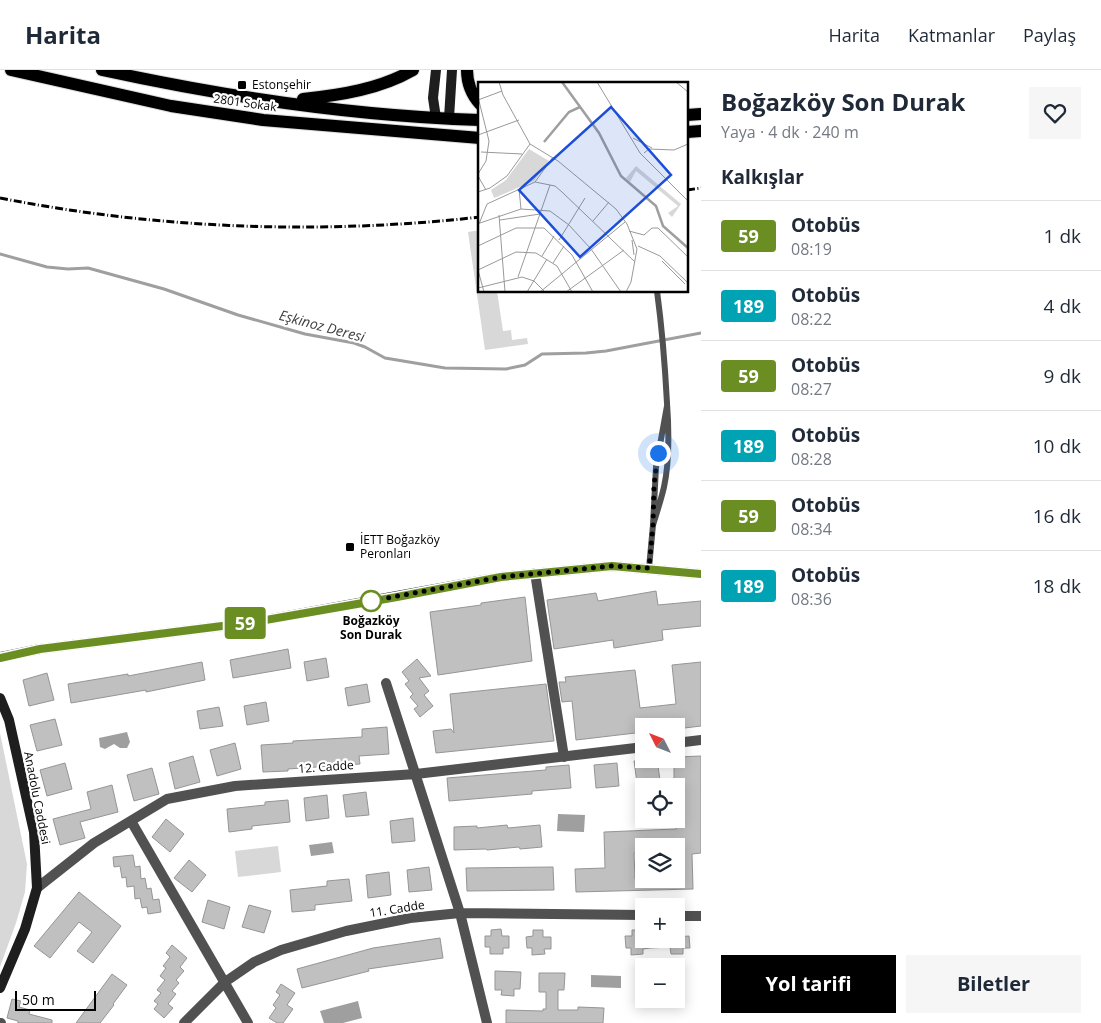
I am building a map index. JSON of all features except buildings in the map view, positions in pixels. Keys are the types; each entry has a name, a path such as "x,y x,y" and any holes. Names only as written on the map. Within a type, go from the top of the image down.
{"main road":[{"name":"2801 Sokak","path":"11,70 171,106 262,120 478,138"},
{"name":"2801 Sokak","path":"102,70 214,93 281,102 441,121 478,120"},
{"path":"281,102 336,96 373,87 414,70"},
{"path":"467,70 468,85 478,101"},
{"path":"688,115 701,114"},
{"path":"262,120 307,117 427,127 441,121 444,132 452,136"},
{"path":"688,132 701,131"}],"street":[{"path":"436,70 434,98 441,121"},
{"path":"441,121 452,70"},
{"path":"0,658 40,649 254,622 501,577 612,566 701,574"},
{"path":"535,573 564,757"},
{"path":"386,683 460,913 487,1023"},
{"name":"Anadolu Caddesi","path":"0,698 8,720 34,832 37,888 25,929 0,988"},
{"path":"685,743 701,740"},
{"name":"12. Cadde","path":"37,888 94,843 167,799 235,786 416,774 635,748"},
{"path":"131,821 248,1023"},
{"name":"11. Cadde","path":"184,1023 225,982 254,962 281,950 346,931 410,918 460,913 635,915"},
{"path":"685,916 701,916"}],"lane":[{"path":"653,525 664,487 669,439 666,373 657,292"},
{"path":"649,568 656,467 667,406"}],"shaded area":[{"path":"478,230 478,292 497,292 503,331 511,330 512,340 527,338 528,344 485,350 468,232"},
{"path":"127,732 130,742 127,748 120,748 114,744 105,749 100,747 99,738"},
{"path":"0,733 27,864 25,892 0,967"},
{"path":"558,814 585,815 584,832 557,831"},
{"path":"332,842 334,853 311,856 309,845"},
{"path":"278,846 281,872 238,877 235,851"},
{"path":"591,975 621,976 621,988 591,987"},
{"path":"358,1001 362,1018 343,1023 324,1023 320,1011"}],"waterway":[{"name":"Eşkinoz Deresi","path":"0,254 47,267 88,268 164,289 238,315 305,334 354,343 385,358 445,368 506,369 525,365 542,354 606,351 701,333"}],"railway":[{"path":"688,190 701,188"},
{"path":"0,198 119,217 239,226 360,226 478,217"}],"bus line":[{"name":"59","path":"0,658 40,649 254,622 501,577 612,566 701,574"}],"place":[{"name":"Estonşehir","path":"242,85"},
{"name":"İETT Boğazköy Peronları","path":"350,547"},
{"name":"Boğazköy Son Durak","path":"371,601"}],"route":[{"path":"371,601 501,577 612,566 649,568 658,453"}]}
